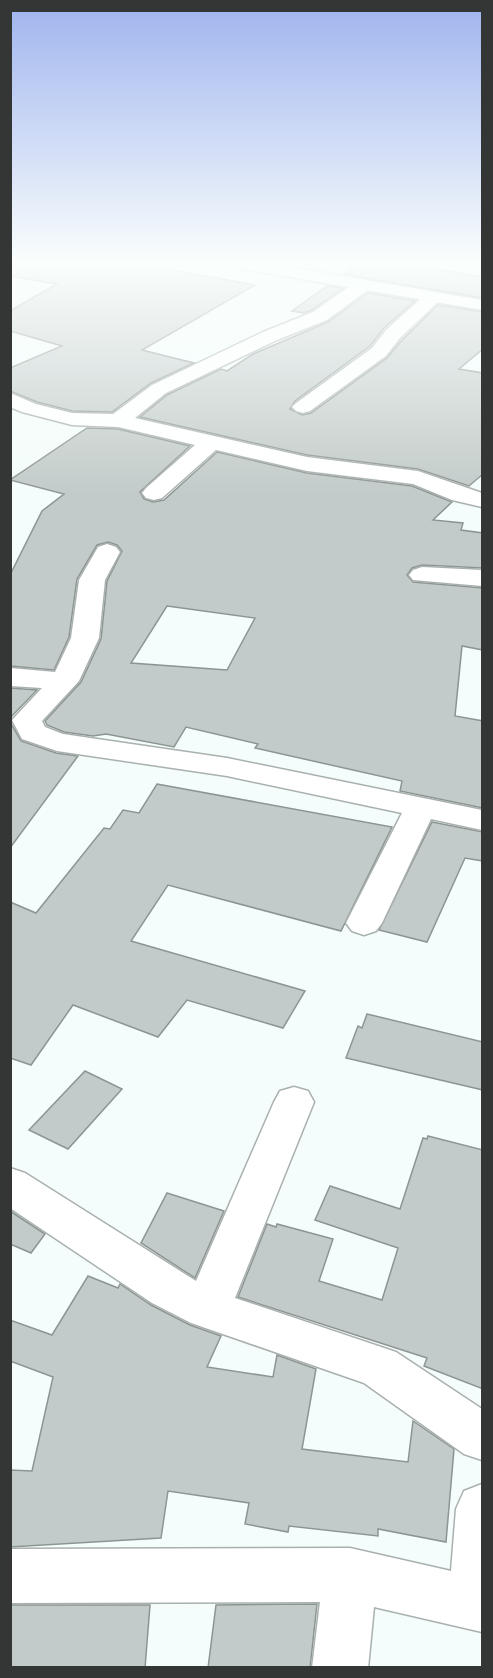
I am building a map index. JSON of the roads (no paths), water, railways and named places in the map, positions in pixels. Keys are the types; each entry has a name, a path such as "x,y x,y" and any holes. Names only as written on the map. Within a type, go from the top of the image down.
{"street":[{"path":"118,421 159,389 265,338"},
{"path":"303,407 379,352 390,338"},
{"path":"10,399 29,408 72,419 118,421 307,464 418,478 460,495 483,500"},
{"path":"154,493 211,443"},
{"path":"107,552 92,580 85,638 64,681 27,720 33,733 57,742 227,767 483,820"},
{"path":"422,574 483,578"},
{"path":"10,677 64,681"},
{"path":"364,923 421,807"},
{"path":"207,1309 294,1102"},
{"path":"10,1185 168,1289 207,1309 379,1367 483,1437"},
{"path":"10,1576 350,1575 479,1603 483,1509"},
{"path":"340,1668 350,1575"}]}
